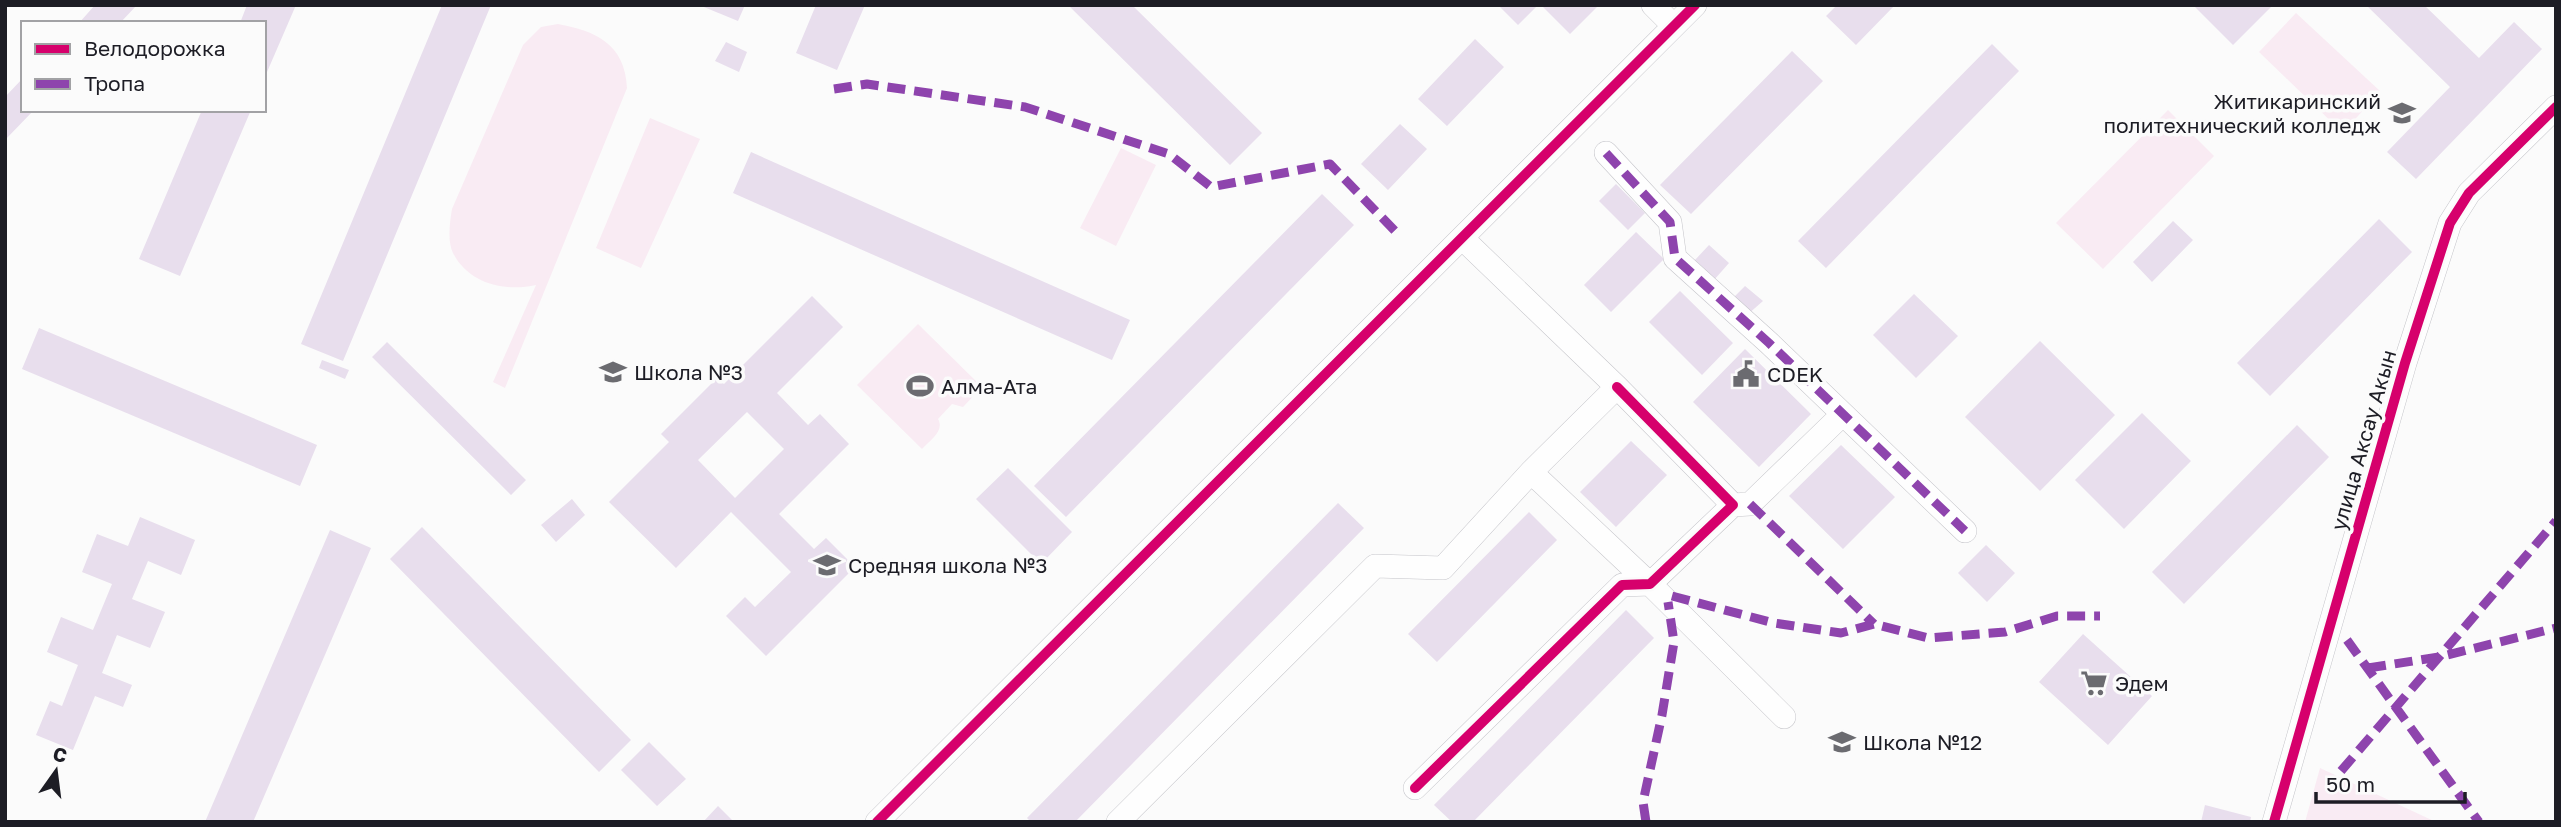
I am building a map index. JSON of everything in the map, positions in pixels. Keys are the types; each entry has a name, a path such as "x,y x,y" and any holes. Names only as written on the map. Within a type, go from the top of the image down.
{"street":[{"path":"1653,5 1674,26"},
{"path":"878,821 1695,5"},
{"name":"улица Аксау Акын","path":"2274,822 2398,389 2450,223 2469,193 2556,107"},
{"path":"1606,153 1670,222 1675,258 1965,531"},
{"path":"1462,237 1617,387 1733,505"},
{"path":"1118,822 1375,566 1443,568 1531,472 1617,387"},
{"path":"1415,788 1622,585 1650,584 1733,505 1750,504 1843,414"},
{"path":"1531,472 1650,584 1784,717"}],"shaded area":[{"path":"2296,13 2380,91 2343,133 2259,52"},
{"path":"558,24 585,31 606,42 621,60 627,88 505,388 493,382 536,285 500,286 478,279 468,272 451,248 451,214 523,45 541,27"},
{"path":"2168,110 2214,156 2103,269 2056,223"},
{"path":"650,118 700,139 641,268 596,248"},
{"path":"1121,148 1156,165 1116,246 1080,228"},
{"name":"Алма-Ата","path":"918,324 982,387 963,407 952,404 938,419 938,431 922,449 857,385"},
{"path":"2320,768 2436,822 2305,822"}],"building":[{"path":"95,5 137,5 122,21 81,21"},
{"path":"247,5 296,5 266,74 266,21 241,21"},
{"path":"442,5 491,5 343,361 301,344"},
{"path":"699,5 745,5 738,21"},
{"path":"816,5 865,5 837,70 796,53"},
{"path":"1068,5 1132,5 1262,133 1230,165"},
{"path":"1498,5 1538,5 1518,25"},
{"path":"1541,5 1599,5 1570,34"},
{"path":"1837,5 1895,5 1856,45 1826,16"},
{"path":"2193,5 2273,5 2233,45"},
{"name":"Житикаринский политехнический колледж","path":"2366,5 2424,5 2479,58 2514,22 2542,49 2416,179 2387,152 2450,87"},
{"path":"1475,39 1504,67 1447,126 1418,99"},
{"path":"726,42 747,52 739,72 715,61"},
{"path":"1992,44 2019,71 1826,268 1798,241"},
{"path":"1792,51 1823,81 1691,214 1660,185"},
{"path":"21,80 21,112 32,112 5,140 5,97"},
{"path":"201,112 250,112 180,276 139,259"},
{"path":"1400,124 1427,149 1388,190 1361,164"},
{"path":"751,152 1130,320 1112,360 733,193"},
{"path":"1616,184 1645,213 1628,230 1599,201"},
{"path":"1322,194 1354,225 1066,517 1034,486"},
{"path":"2379,219 2412,252 2270,396 2237,363"},
{"path":"2173,221 2193,240 2152,282 2133,262"},
{"path":"1636,232 1664,259 1611,312 1584,285"},
{"path":"1709,245 1729,263 1714,280 1694,261"},
{"path":"1745,286 1763,301 1747,315 1731,300"},
{"path":"1680,291 1733,343 1702,375 1649,322"},
{"path":"1914,294 1958,336 1916,378 1873,335"},
{"path":"812,296 843,327 777,393 808,425 820,414 849,444 779,514 814,549 826,538 855,567 766,656 726,616 745,597 755,607 791,572 731,512 676,568 609,502 669,442 661,434 717,378 724,384","holes":["747,412 784,449 735,498 698,460"]},
{"path":"39,328 317,445 300,486 22,369"},
{"path":"2040,341 2115,415 2040,491 1965,417"},
{"path":"387,342 526,480 511,495 372,357"},
{"path":"1745,349 1811,414 1759,467 1693,402"},
{"path":"322,360 349,370 345,379 319,368"},
{"path":"2142,413 2191,461 2124,529 2075,480"},
{"path":"2297,425 2329,457 2184,604 2152,572"},
{"path":"1631,441 1667,475 1616,527 1580,492"},
{"path":"1841,445 1895,497 1843,549 1789,496"},
{"path":"1008,468 1072,532 1041,564 976,499"},
{"path":"572,499 585,515 556,542 541,525"},
{"path":"1338,503 1364,528 1075,822 1031,822 1027,818"},
{"path":"1529,512 1557,540 1437,662 1408,634"},
{"path":"140,517 195,540 181,575 148,561 132,599 165,612 150,648 117,635 102,673 132,685 123,707 95,696 73,750 36,735 50,701 62,706 78,665 47,652 61,617 93,630 112,584 82,572 97,534 128,546"},
{"path":"422,527 631,740 599,772 390,559"},
{"path":"330,530 371,548 253,822 205,822"},
{"path":"1986,545 2015,573 1987,602 1958,573"},
{"path":"1626,610 1654,638 1473,822 1452,822 1434,805"},
{"path":"2083,634 2152,696 2108,745 2039,682"},
{"path":"649,742 686,779 657,806 621,770"},
{"path":"2205,805 2251,817 2250,822 2201,822"},
{"path":"718,806 734,822 703,822"}],"marked path":[{"path":"834,89 867,84 1025,107 1169,154 1211,187 1330,164 1395,231"},
{"path":"1606,153 1670,222 1675,258 1769,343 1965,531"},
{"path":"1750,504 1874,624"},
{"path":"2341,771 2556,521"},
{"path":"1672,596 1774,623 1841,633 1874,624 1928,638 2005,632 2057,616 2100,616"},
{"path":"1646,822 1643,802 1662,715 1674,642 1668,602"},
{"path":"2368,668 2439,657 2556,628"},
{"path":"2347,640 2479,822"}],"cycle path":[{"path":"877,822 1695,5"},
{"path":"2274,822 2405,363 2450,223 2469,193 2556,107"},
{"path":"1415,788 1622,585 1650,584 1733,505 1617,387"}],"place":[{"name":"Житикаринский политехнический колледж","path":"2402,113"},
{"name":"Школа №3","path":"613,372"},
{"name":"CDEK","path":"1746,374"},
{"name":"Алма-Ата","path":"920,386"},
{"name":"Средняя школа №3","path":"827,565"},
{"name":"Эдем","path":"2094,683"},
{"name":"Школа №12","path":"1842,742"}]}
